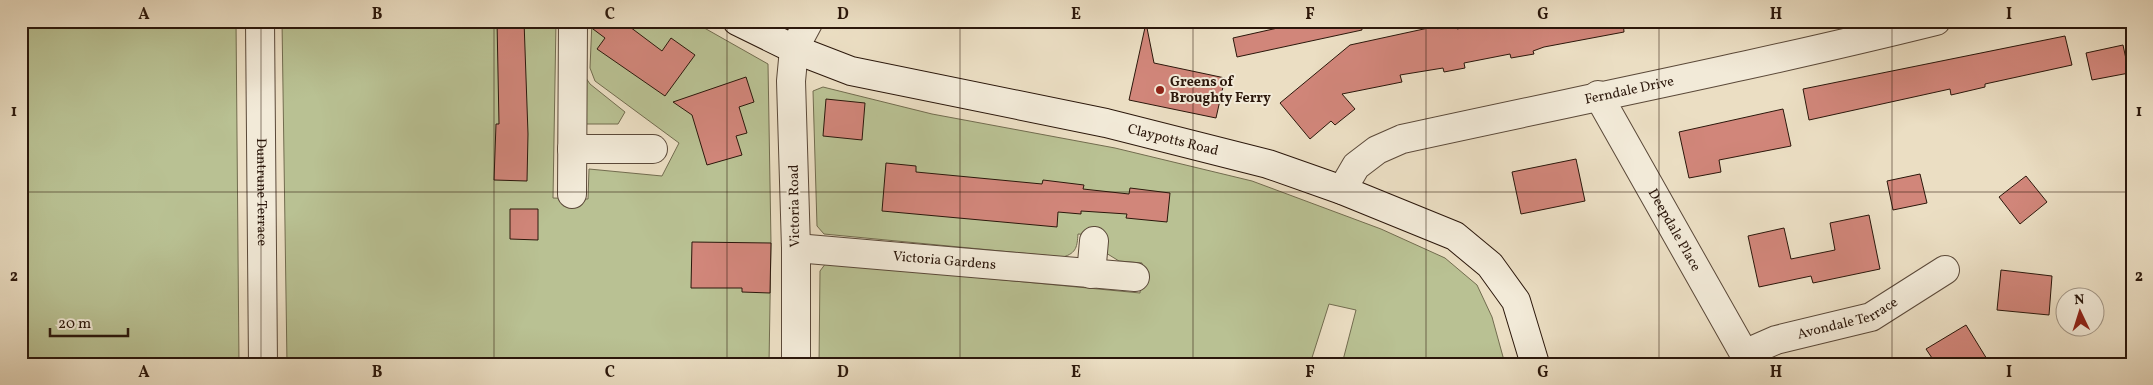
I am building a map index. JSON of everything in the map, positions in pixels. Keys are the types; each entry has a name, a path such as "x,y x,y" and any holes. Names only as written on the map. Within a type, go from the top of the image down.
{"street":[{"name":"Duntrune Terrace","path":"260,21 263,364"},
{"path":"572,194 573,21"},
{"name":"Claypotts Road","path":"737,21 794,49 851,71 1106,123 1268,164 1342,190 1455,236 1490,265 1516,301 1535,364"},
{"path":"794,49 809,21"},
{"name":"Ferndale Drive","path":"1342,190 1356,166 1376,150 1402,139 1816,51 1936,21"},
{"name":"Victoria Road","path":"794,49 792,81 796,248 796,364"},
{"name":"Deepdale Place","path":"1598,96 1747,359"},
{"path":"572,149 653,149"},
{"path":"1091,274 1094,241"},
{"name":"Victoria Gardens","path":"796,248 1135,277"},
{"name":"Avondale Terrace","path":"1747,359 1776,340 1871,317 1945,270"}],"green space":[{"path":"21,21 236,21 239,364 21,364"},
{"path":"282,21 556,21 553,198 588,199 589,169 662,176 679,143 595,81 590,68 592,21 692,21 768,64 771,243 769,364 287,364"},
{"path":"584,75 590,84 625,112 618,124 582,124"},
{"path":"823,87 932,114 1115,148 1252,181 1381,229 1445,258 1477,285 1492,317 1505,364 1342,364 1356,310 1329,304 1310,364 819,364 820,271 826,263 1140,293 1142,263 1119,261 1106,253 1107,236 1078,234 1074,251 1063,257 824,234 817,226 813,91"}],"building":[{"path":"497,21 524,21 528,134 527,181 494,180 496,124 499,124"},
{"path":"589,21 622,21 662,51 671,38 695,55 665,96 597,49 605,38 589,26"},
{"path":"1309,21 1361,21 1362,30 1237,57 1233,38"},
{"path":"1496,21 1623,21 1624,32 1544,47 1533,51 1534,54 1511,58 1510,54 1464,63 1465,68 1444,72 1443,68 1400,75 1402,82 1342,94 1355,109 1335,125 1331,121 1310,139 1280,103 1350,45 1456,22 1457,29"},
{"path":"1146,23 1154,63 1225,78 1216,118 1129,100"},
{"path":"2065,36 2072,65 1985,84 1985,87 1951,95 1950,89 1809,120 1803,89"},
{"path":"2123,45 2129,73 2092,80 2086,53"},
{"path":"746,77 754,102 739,107 747,133 736,136 742,155 707,165 692,115 673,102"},
{"path":"826,99 865,103 862,140 823,136"},
{"path":"1783,109 1791,146 1719,160 1721,172 1689,178 1679,132"},
{"path":"1576,159 1585,201 1521,214 1512,172"},
{"path":"886,163 916,166 916,172 1042,184 1043,180 1084,185 1083,189 1129,194 1130,188 1170,193 1167,222 1126,218 1127,214 1081,211 1081,214 1058,212 1057,227 882,211"},
{"path":"1920,174 1927,203 1893,210 1887,181"},
{"path":"2026,176 2047,202 2020,224 1999,197"},
{"path":"510,209 538,209 538,240 510,239"},
{"path":"1869,215 1880,269 1813,283 1811,276 1759,287 1748,236 1784,228 1791,259 1835,250 1830,223"},
{"path":"692,242 771,243 770,293 742,292 742,288 691,288"},
{"path":"2001,270 2052,276 2049,315 1997,310"},
{"path":"1966,325 1990,364 1936,364 1926,349"}],"place":[{"name":"Greens of Broughty Ferry","path":"1160,90"}]}
